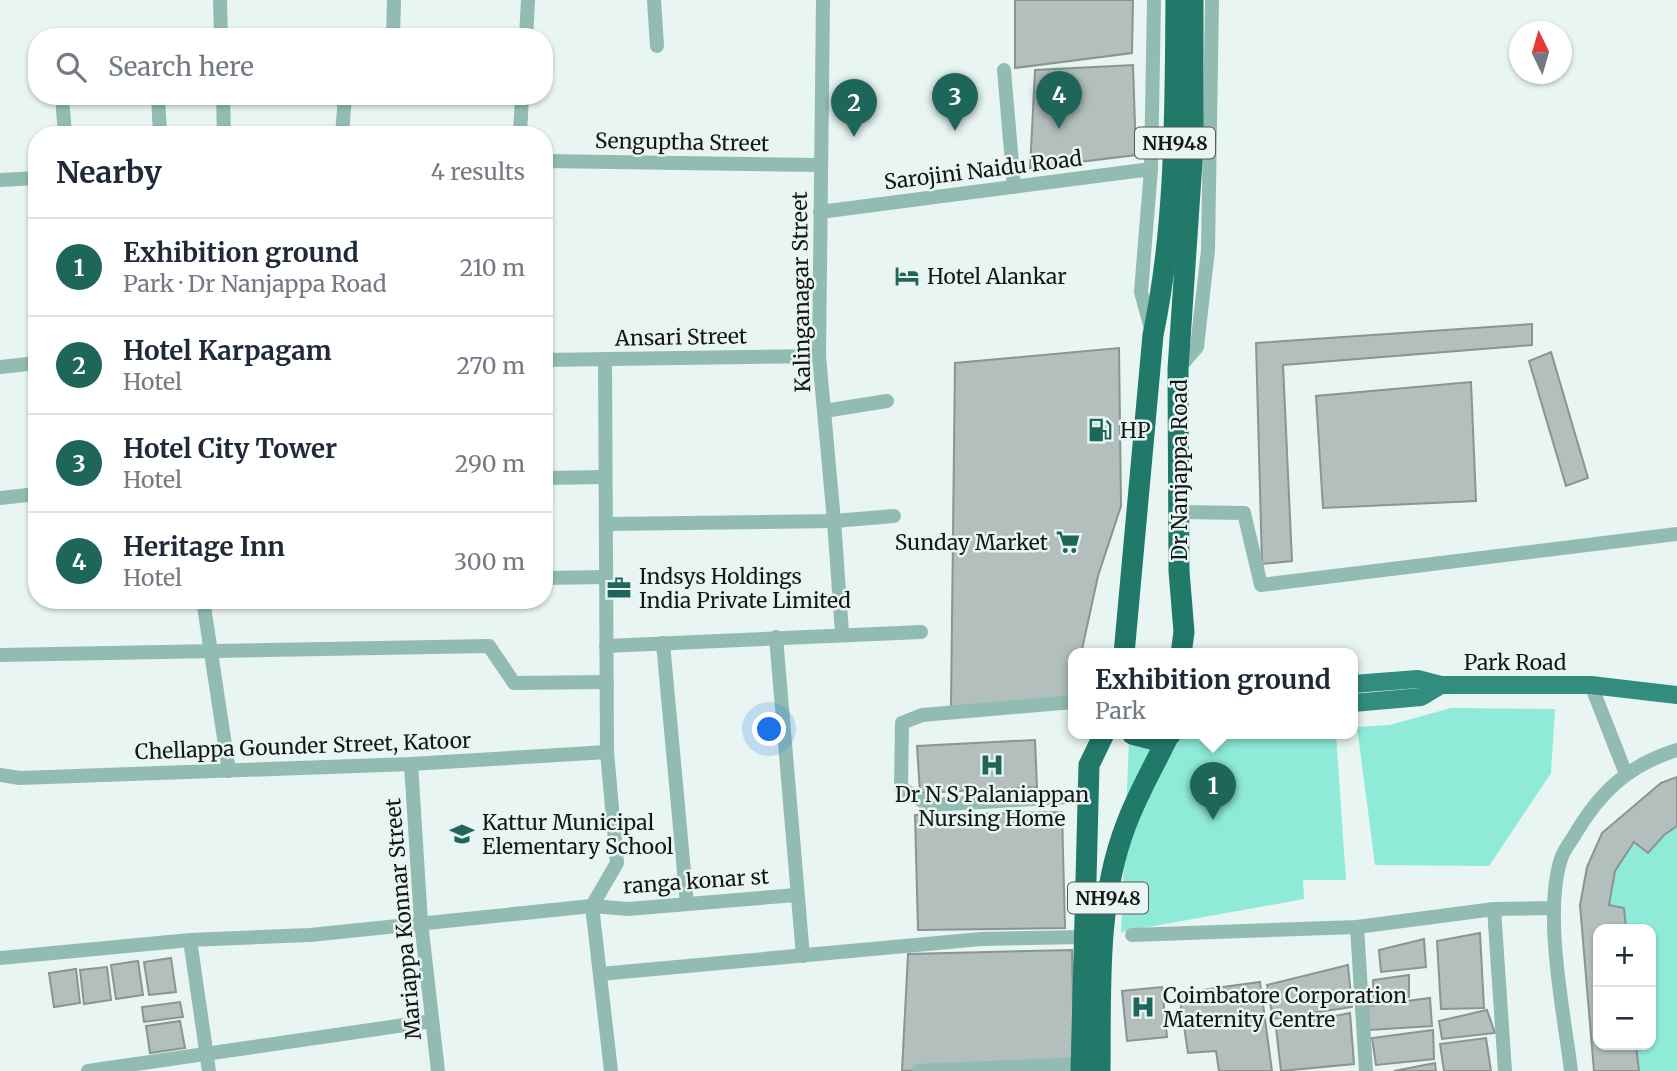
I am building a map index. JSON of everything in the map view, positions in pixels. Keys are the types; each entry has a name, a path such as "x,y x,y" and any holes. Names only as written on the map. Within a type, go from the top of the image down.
{"highway":[{"name":"NH948","path":"1176,0 1174,285 1178,369"},
{"name":"NH948","path":"1153,335 1174,285 1193,147 1193,0"},
{"name":"Dr Nanjappa Road","path":"1125,648 1153,335"},
{"name":"Dr Nanjappa Road","path":"1178,369 1179,571 1184,632 1182,648"},
{"name":"NH948","path":"1092,985 1084,937 1087,796 1089,765 1102,739"},
{"name":"NH948","path":"1087,1069 1092,985 1115,862 1126,825 1169,739"}],"main road":[{"name":"Park Road","path":"1358,684 1418,679 1441,685 1591,685 1677,695"},
{"path":"1358,703 1421,697 1441,685"}],"street":[{"path":"220,0 221,28"},
{"path":"393,28 394,0"},
{"path":"526,28 528,0"},
{"path":"654,0 657,46"},
{"name":"Kalinganagar Street","path":"823,0 819,356 834,522"},
{"name":"Dr Nanjappa Road","path":"1153,335 1141,292 1151,170 1154,0"},
{"name":"Dr Nanjappa Road","path":"1178,369 1197,347 1208,250 1212,0"},
{"path":"1004,70 1014,187"},
{"path":"63,105 64,126"},
{"path":"158,105 160,126"},
{"path":"223,105 224,126"},
{"path":"343,126 344,105"},
{"path":"520,126 522,105"},
{"name":"Senguptha Street","path":"553,161 820,165"},
{"name":"Sarojini Naidu Road","path":"820,212 1151,170"},
{"path":"0,180 28,178"},
{"name":"Ansari Street","path":"553,360 819,356"},
{"path":"605,359 607,752 617,863 592,906 611,1071"},
{"path":"0,367 28,364"},
{"path":"824,411 887,401"},
{"path":"553,478 606,477"},
{"path":"0,498 28,495"},
{"path":"1180,512 1244,513 1261,585 1677,534"},
{"path":"606,524 834,522 894,516"},
{"path":"834,522 842,633"},
{"path":"553,578 606,577"},
{"path":"204,609 229,771"},
{"path":"606,646 842,633 921,632"},
{"name":"ranga konar st","path":"0,958 190,940 310,935 592,906 628,909 796,895 776,637"},
{"path":"663,643 687,904"},
{"path":"0,655 489,646 514,683 607,682"},
{"path":"1591,685 1626,774"},
{"path":"1068,702 922,715 902,723 901,788 929,805 1087,796"},
{"path":"1571,1071 1554,908 1561,859 1593,804 1626,774 1660,755 1677,750"},
{"name":"Chellappa Gounder Street, Katoor","path":"0,775 20,778 229,771 411,764 607,752"},
{"name":"Mariappa Konnar Street","path":"411,764 421,922 438,1071"},
{"path":"796,895 803,956"},
{"path":"1132,935 1357,927 1494,909 1554,908"},
{"path":"1494,909 1505,1071"},
{"path":"1357,927 1366,1071"},
{"path":"600,974 981,939 1084,937"},
{"path":"190,940 209,1071"},
{"path":"88,1071 432,1021"},
{"path":"919,1071 1087,1069"}],"green space":[{"path":"1451,708 1555,709 1551,773 1489,866 1375,865 1358,727 1390,725"},
{"path":"1336,739 1346,880 1303,880 1304,899 1121,932 1129,741"},
{"path":"1677,777 1677,1071 1594,1071 1580,905 1587,867 1602,833 1661,783"}],"building":[{"path":"1015,0 1133,0 1132,53 1015,68"},
{"path":"1133,65 1136,155 1030,168 1035,70"},
{"path":"1532,324 1532,345 1283,365 1292,561 1262,564 1256,343"},
{"path":"1119,348 1121,506 1098,576 1082,648 1068,648 1068,705 951,706 955,363"},
{"path":"1551,352 1588,478 1566,486 1529,361"},
{"path":"1471,382 1476,501 1323,508 1316,396"},
{"path":"1035,740 1037,787 920,793 917,746"},
{"path":"1677,777 1677,826 1664,835 1648,853 1634,842 1615,871 1609,905 1624,908 1626,924 1593,924 1593,1050 1637,1050 1639,1071 1594,1071 1580,905 1587,867 1602,833 1661,783"},
{"path":"1062,812 1065,928 918,930 915,815"},
{"path":"1480,933 1484,1008 1441,1009 1437,941"},
{"path":"1424,939 1426,967 1381,972 1379,950"},
{"path":"1072,950 1074,1064 902,1071 908,954"},
{"path":"171,958 176,992 149,995 144,962"},
{"path":"138,961 143,995 116,999 111,965"},
{"path":"1348,965 1352,1007 1273,1019 1267,985"},
{"path":"107,967 111,1000 84,1004 80,970"},
{"path":"76,969 80,1003 54,1007 49,973"},
{"path":"1409,975 1409,997 1374,1002 1373,980"},
{"path":"1260,982 1272,1071 1219,1071 1216,1051 1188,1053 1179,993"},
{"path":"1162,987 1167,1037 1127,1041 1122,991"},
{"path":"1430,998 1432,1026 1369,1030 1368,1006"},
{"path":"180,1002 183,1017 144,1022 142,1007"},
{"path":"1487,1010 1495,1033 1442,1039 1439,1021"},
{"path":"1350,1013 1354,1064 1281,1071 1276,1028"},
{"path":"180,1021 185,1048 150,1053 146,1026"},
{"path":"1433,1030 1434,1059 1376,1065 1372,1038"},
{"path":"1486,1038 1491,1071 1444,1071 1440,1044"},
{"path":"1435,1063 1436,1071 1394,1071"}],"place":[{"name":"Heritage Inn","path":"1059,129"},
{"name":"Hotel City Tower","path":"955,131"},
{"name":"Hotel Karpagam","path":"854,137"},
{"name":"Hotel Alankar","path":"907,276"},
{"name":"HP","path":"1100,430"},
{"name":"Sunday Market","path":"1068,542"},
{"name":"Indsys Holdings India Private Limited","path":"619,588"},
{"name":"Dr N S Palaniappan Nursing Home","path":"992,765"},
{"name":"Exhibition ground","path":"1213,820"},
{"name":"Kattur Municipal Elementary School","path":"462,834"},
{"name":"Coimbatore Corporation Maternity Centre","path":"1143,1007"}]}
